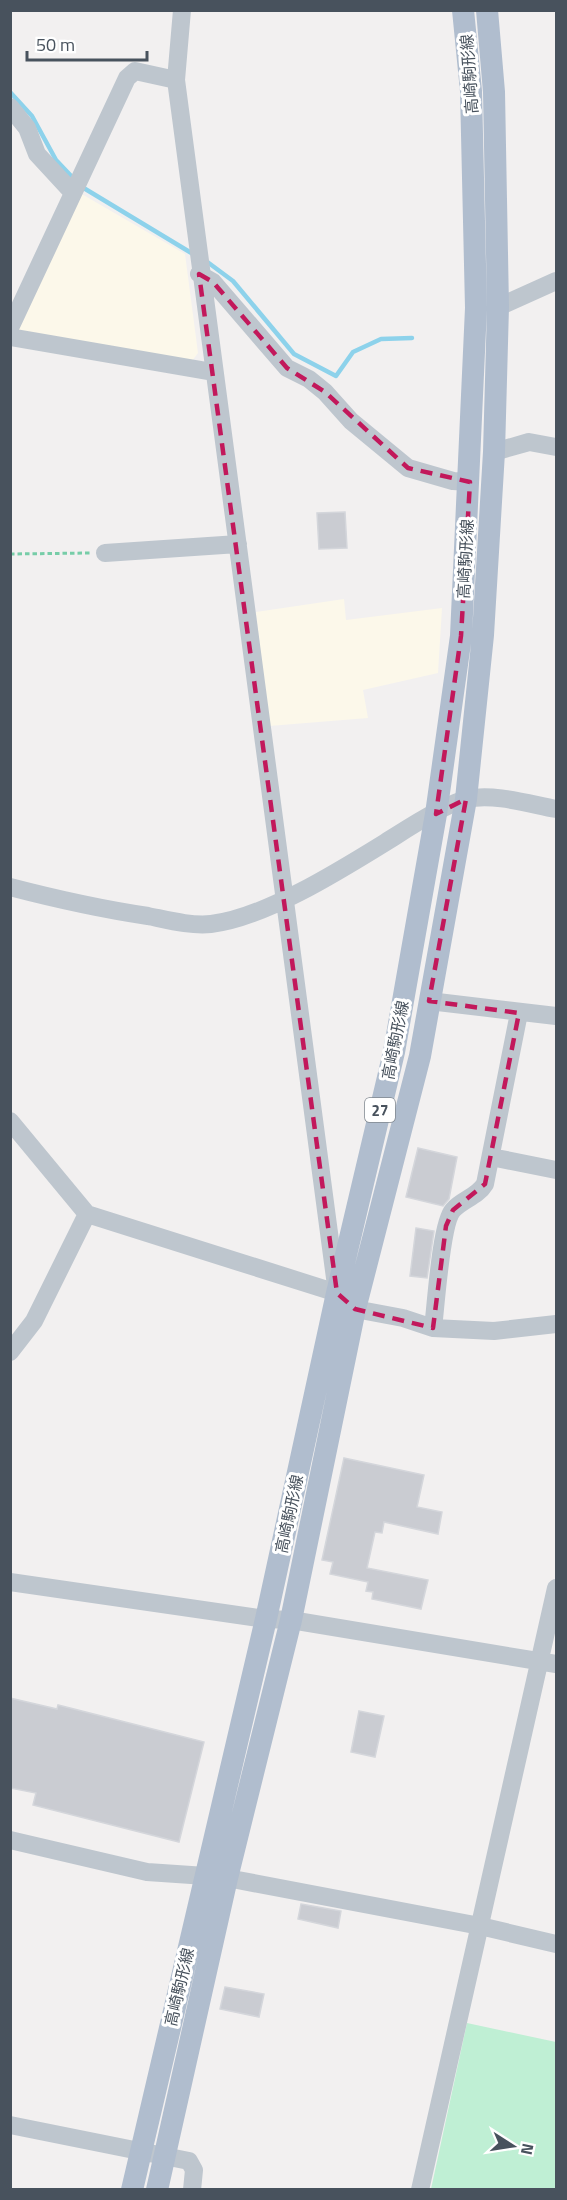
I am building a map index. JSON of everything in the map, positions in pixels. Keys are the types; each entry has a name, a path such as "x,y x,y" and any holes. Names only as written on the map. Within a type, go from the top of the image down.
{"main road":[{"name":"高崎駒形線","path":"157,2190 266,1619 337,1293 394,1052 436,814 461,636 470,482 476,308 471,91 463,10"},
{"name":"高崎駒形線","path":"132,2190 216,1877 291,1620 355,1309 420,1056 466,799 483,635 494,452 498,307 494,92 487,10"}],"street":[{"path":"182,10 176,80 199,274 238,544 337,1293"},
{"path":"10,328 127,78 135,71 176,80"},
{"path":"10,107 27,128 37,154 73,192"},
{"path":"199,274 213,282 287,368 309,379 325,392 351,421 408,468 453,481 470,482"},
{"path":"498,307 556,281"},
{"path":"10,337 213,372"},
{"path":"494,452 529,442 556,447"},
{"path":"105,553 238,544"},
{"path":"10,887 71,904 202,924 234,918 284,899 341,870 416,823 466,799 493,799 556,809"},
{"path":"429,1001 556,1016"},
{"path":"433,1328 446,1226 453,1210 479,1193 485,1184 519,1013"},
{"path":"10,1121 87,1214 337,1293 355,1309 403,1318 433,1328 494,1331 556,1324"},
{"path":"491,1157 556,1170"},
{"path":"10,1352 33,1321 87,1214"},
{"path":"10,1582 266,1619 291,1620 549,1662"},
{"path":"420,2190 480,1926 549,1662 556,1588"},
{"path":"10,1840 147,1872 216,1877 480,1926 556,1944"},
{"path":"10,2125 189,2161 194,2170 192,2190"}],"path":[{"path":"10,554 105,553"}],"highlighted area":[{"path":"199,274 213,282 287,368 325,392 408,468 470,482 461,636 436,814 466,799 429,1001 519,1013 485,1184 453,1210 446,1226 433,1328 355,1309 337,1293"}],"shaded area":[{"path":"80,193 185,254 198,353 192,361 19,332 17,328"},
{"path":"344,599 346,620 442,608 438,673 363,690 368,718 269,726 256,612"}],"green space":[{"path":"467,2023 556,2042 556,2189 431,2189"}],"building":[{"path":"345,512 347,548 319,549 317,513"},
{"path":"418,1148 457,1157 449,1199 443,1206 406,1197"},
{"path":"416,1228 434,1231 427,1278 410,1276"},
{"path":"344,1458 424,1475 417,1507 442,1512 438,1534 384,1522 382,1533 375,1532 367,1568 428,1580 421,1609 372,1599 373,1592 366,1591 368,1582 330,1574 333,1562 322,1560"},
{"path":"10,1698 57,1709 58,1705 204,1742 179,1842 33,1805 36,1793 10,1788"},
{"path":"359,1711 384,1716 375,1757 351,1752"},
{"path":"301,1904 341,1911 338,1928 298,1919"},
{"path":"225,1987 264,1994 259,2017 220,2009"}],"waterway":[{"path":"10,92 32,116 56,160 74,179"},
{"path":"82,187 193,254"},
{"path":"206,261 233,281 294,354 336,376 353,352 381,339 412,338"}]}
